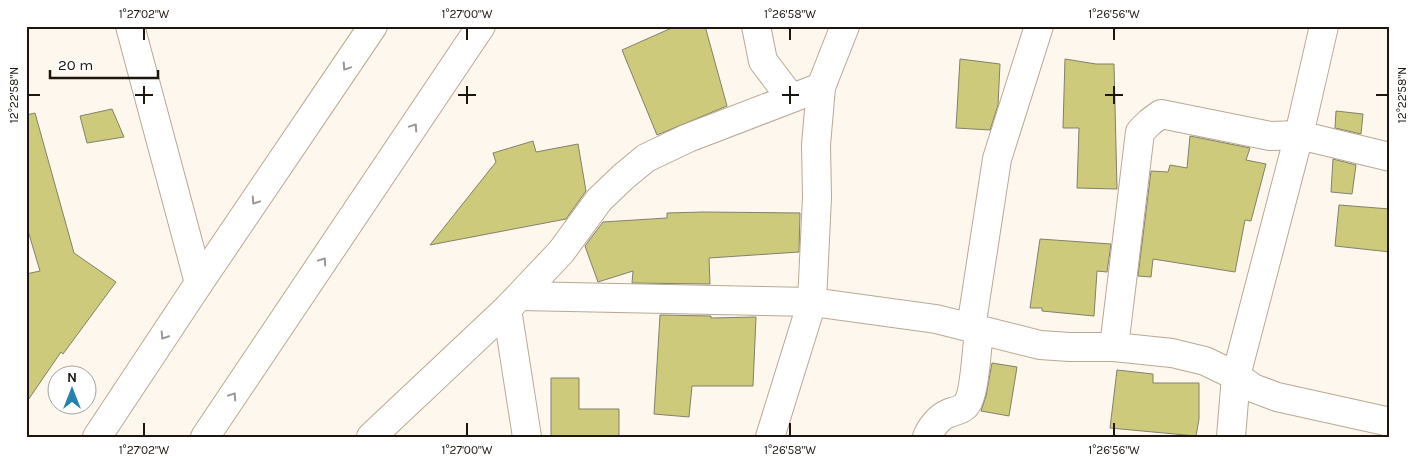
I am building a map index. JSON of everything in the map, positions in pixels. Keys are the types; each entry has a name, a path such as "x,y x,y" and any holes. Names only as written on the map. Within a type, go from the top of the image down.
{"street":[{"path":"130,26 199,283"},
{"path":"97,437 373,26"},
{"path":"205,437 481,26"},
{"path":"756,26 763,61 791,98"},
{"path":"770,437 812,302 817,197 816,145 821,87 845,26"},
{"path":"927,437 929,431 945,415 966,405 972,388 975,329 997,159 1039,26"},
{"path":"1232,437 1236,376 1299,135 1324,26"},
{"path":"371,437 513,302 561,252 599,200 622,177 646,158 688,138 821,87"},
{"path":"1114,347 1140,132 1161,114 1270,136 1299,135 1390,157"},
{"path":"513,302 812,302 936,319 1040,345 1114,347 1172,353 1205,361 1236,376 1253,388 1277,397 1390,422"},
{"path":"513,302 527,437"}],"building":[{"path":"676,26 705,26 727,106 657,135 622,50"},
{"path":"960,59 1000,64 998,105 990,130 956,128"},
{"path":"1065,59 1096,64 1114,64 1117,189 1077,188 1079,128 1063,128"},
{"path":"112,109 124,137 87,143 80,116"},
{"path":"1336,111 1363,114 1361,134 1335,128"},
{"path":"35,113 74,253 116,282 63,354 61,352 51,366 48,366 48,371 26,403 26,274 40,271 26,224 26,115"},
{"path":"1190,136 1250,148 1246,160 1266,164 1251,221 1245,220 1235,272 1153,259 1151,277 1138,276 1151,171 1168,172 1170,165 1187,168"},
{"path":"533,141 536,152 578,144 586,191 566,219 430,245 496,162 493,153"},
{"path":"1333,159 1356,165 1352,194 1331,192"},
{"path":"1339,205 1390,209 1390,252 1335,246"},
{"path":"667,213 800,213 799,252 709,258 710,284 632,283 633,271 598,282 585,246 603,222 667,218"},
{"path":"1040,239 1111,244 1107,272 1097,271 1094,316 1030,308"},
{"path":"660,315 711,316 711,318 756,317 753,386 692,386 689,417 654,414"},
{"path":"992,363 1017,367 1009,416 981,411 986,396"},
{"path":"1117,370 1153,374 1153,383 1199,383 1199,419 1196,436 1110,428"},
{"path":"551,378 579,378 579,409 619,409 619,437 551,437"}]}
